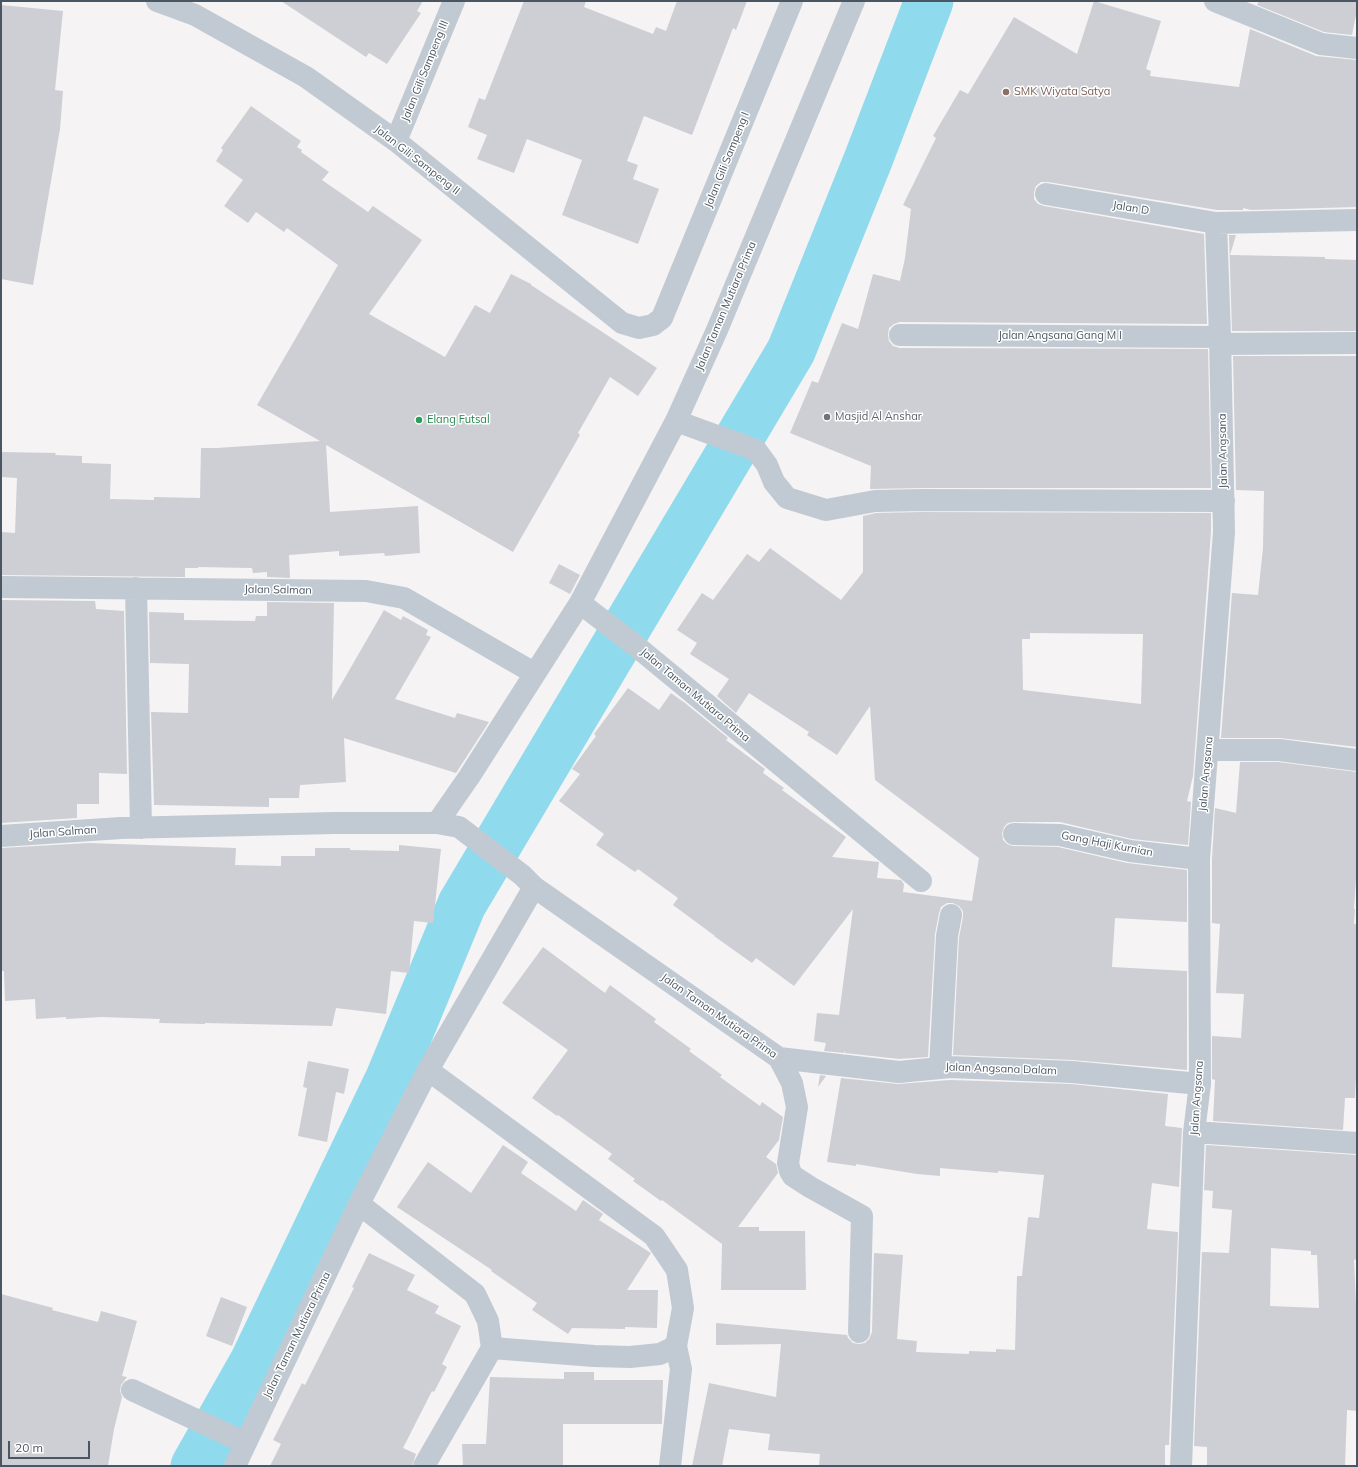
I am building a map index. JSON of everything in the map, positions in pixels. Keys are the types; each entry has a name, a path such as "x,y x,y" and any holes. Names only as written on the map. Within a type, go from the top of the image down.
{"street":[{"name":"Jalan Gili Sampeng II","path":"158,1 195,15 306,77 396,141 622,323 639,328 653,325 662,318"},
{"name":"Jalan Gili Sampeng III","path":"396,141 454,1"},
{"name":"Jalan Gili Sampeng I","path":"662,318 792,1"},
{"name":"Jalan Taman Mutiara Prima","path":"854,1 717,330 676,421 580,602 469,777 438,823 459,827 528,881 779,1058 792,1083 797,1107 788,1163 790,1171 793,1176 810,1187 862,1216 859,1332"},
{"path":"1215,1 1321,44 1357,48"},
{"name":"Jalan D","path":"1046,194 1216,223"},
{"path":"1216,223 1357,220"},
{"name":"Jalan Angsana","path":"1181,1466 1194,1132 1200,1084 1199,859 1224,532 1216,223"},
{"name":"Jalan Angsana Gang M I","path":"900,334 1357,343"},
{"path":"676,421 756,450 767,465 774,482 787,498 826,510 875,502 923,500 1224,502"},
{"name":"Jalan Salman","path":"1,587 366,591 404,598 534,673"},
{"path":"136,588 141,828"},
{"name":"Jalan Taman Mutiara Prima","path":"580,602 636,646 921,881"},
{"path":"1208,750 1279,750 1357,760"},
{"name":"Jalan Salman","path":"1,836 141,828 334,823 438,823"},
{"name":"Gang Haji Kurnian","path":"1014,834 1060,835 1130,851 1199,859"},
{"name":"Jalan Taman Mutiara Prima","path":"235,1466 238,1439 428,1070 528,881"},
{"path":"940,1068 947,936 951,915"},
{"name":"Jalan Angsana Dalam","path":"779,1058 899,1072 950,1067 1072,1072 1200,1084"},
{"path":"428,1070 654,1236 677,1270 683,1308 676,1346 681,1369 670,1466"},
{"path":"1194,1132 1357,1144"},
{"path":"359,1204 474,1294 488,1321 492,1348 424,1466"},
{"path":"492,1348 594,1356 630,1357 660,1354 676,1346"},
{"path":"132,1390 238,1439"}],"building":[{"path":"281,1 423,1 417,11 421,13 387,64 369,53 366,57"},
{"path":"524,1 586,1 584,7 653,34 656,27 666,31 677,1 747,1 736,30 733,28 692,135 644,116 627,161 638,165 633,179 659,189 638,244 562,215 582,160 527,139 514,173 477,159 487,135 468,127 479,98 485,100"},
{"path":"1094,1 1161,21 1146,69 1151,71 1150,76 1239,87 1250,29 1316,56 1357,60 1357,207 1251,210 1243,208 1243,210 1217,210 1041,182 1036,186 1034,199 1038,204 1044,206 1204,234 1207,324 900,322 889,328 889,341 893,346 900,348 1208,349 1211,488 870,489 871,466 790,433 812,381 818,383 842,323 858,329 873,274 900,281 905,258 911,209 903,205 936,138 933,136 960,90 968,94 1014,17 1077,54"},
{"path":"1259,1 1357,1 1357,10 1352,35 1324,32 1257,5"},
{"path":"1,5 63,11 55,90 63,91 60,129 33,285 1,279"},
{"path":"251,106 301,141 297,147 302,150 301,152 329,172 322,180 368,212 373,206 422,240 369,314 445,357 475,305 490,313 511,274 531,284 657,368 638,396 610,377 578,433 580,435 513,552 326,445 330,512 418,506 420,553 385,556 384,553 339,556 339,551 289,555 290,578 267,577 267,572 253,573 252,568 198,567 185,568 185,577 1,575 1,532 15,533 17,478 1,477 1,452 56,453 55,455 82,456 82,463 111,464 110,499 154,500 154,497 200,498 201,448 320,441 257,405 338,265 287,228 284,232 256,212 248,223 224,206 243,180 216,161 223,150 221,148"},
{"path":"1229,235 1236,235 1230,255 1325,257 1325,259 1357,260 1357,331 1232,331"},
{"path":"1233,356 1357,356 1357,747 1280,738 1221,738 1232,593 1258,595 1263,548 1264,491 1236,490"},
{"path":"876,513 1211,513 1211,532 1193,776 1187,801 1191,802 1188,845 1132,839 1060,822 1008,823 1004,827 1002,833 1003,840 1007,844 1013,846 1058,847 1127,863 1187,870 1187,922 1115,918 1112,967 1187,971 1187,1070 1073,1060 953,1055 959,938 963,911 959,906 953,903 947,903 941,907 935,934 928,1057 899,1059 845,1053 845,1051 844,1053 824,1051 826,1043 814,1041 817,1013 839,1015 853,909 794,986 756,958 752,963 714,936 673,905 678,898 638,869 635,872 596,845 604,834 559,801 580,774 572,769 596,736 594,734 628,688 659,710 671,693 728,738 726,740 765,769 763,773 784,788 782,790 846,837 832,857 879,862 877,878 901,880 904,884 903,892 972,901 979,858 875,780 870,706 837,755 807,735 809,732 749,693 736,713 717,696 729,679 690,654 697,643 677,630 702,593 713,600 747,554 759,562 770,548 841,600 863,572 863,516","holes":["1030,633 1143,634 1141,704 1023,690 1022,639 1030,639"]},
{"path":"559,564 580,575 570,594 549,583"},
{"path":"1,600 95,601 96,609 124,611 127,774 99,773 99,804 77,804 77,818 1,823"},
{"path":"267,602 334,603 332,700 384,610 401,620 403,616 428,630 426,635 431,637 395,699 455,718 457,713 489,722 456,773 344,738 346,782 300,785 299,798 269,798 269,807 154,805 151,712 188,713 189,664 150,663 149,612 184,613 184,620 255,621 256,616 267,616"},
{"path":"1240,762 1278,762 1357,772 1357,864 1354,924 1357,924 1357,1058 1355,1098 1345,1098 1343,1130 1213,1121 1215,1080 1212,1079 1212,1036 1241,1038 1244,994 1216,993 1220,924 1212,923 1212,859 1215,808 1236,813"},
{"path":"89,843 236,848 235,865 281,866 281,856 315,856 315,848 350,848 350,850 399,851 399,845 441,849 433,923 414,921 409,973 391,971 386,1014 336,1008 332,1026 159,1023 160,1019 102,1017 36,1019 35,999 5,1001 4,971 1,971 1,848"},
{"path":"543,947 605,993 610,985 656,1019 654,1022 691,1049 689,1051 722,1075 720,1077 760,1106 762,1102 783,1117 779,1140 766,1157 776,1164 778,1173 738,1227 759,1227 759,1231 805,1231 806,1290 721,1290 722,1244 662,1200 661,1201 633,1181 635,1179 608,1159 612,1154 532,1098 568,1050 502,1003"},
{"path":"308,1061 349,1069 344,1094 336,1092 327,1142 298,1136 307,1088 303,1087"},
{"path":"820,1075 826,1076 818,1087"},
{"path":"841,1078 898,1084 950,1080 1071,1084 1168,1094 1165,1126 1182,1128 1179,1187 1152,1183 1147,1229 1178,1232 1169,1445 1165,1445 1165,1466 819,1466 820,1454 768,1450 770,1434 729,1429 722,1466 692,1466 709,1383 776,1397 781,1344 716,1345 716,1323 847,1335 853,1343 865,1343 869,1339 872,1332 874,1253 903,1255 897,1339 917,1341 916,1352 969,1354 969,1351 996,1352 996,1349 1015,1350 1017,1276 1022,1276 1028,1217 1039,1218 1044,1175 940,1168 940,1176 917,1174 856,1164 856,1166 827,1162"},
{"path":"503,1145 528,1162 521,1173 576,1211 583,1200 603,1214 599,1220 651,1253 627,1290 658,1290 657,1328 572,1328 568,1334 532,1310 537,1303 491,1271 492,1270 397,1207 428,1162 471,1193"},
{"path":"1206,1145 1357,1155 1357,1259 1354,1260 1357,1303 1357,1411 1347,1410 1345,1466 1207,1466 1207,1447 1194,1446 1202,1252 1229,1253 1232,1210 1212,1208 1213,1191 1204,1190","holes":["1271,1248 1311,1251 1311,1255 1317,1255 1319,1308 1270,1306"]},
{"path":"369,1253 415,1275 407,1290 439,1306 435,1313 461,1326 442,1364 447,1367 434,1392 432,1391 403,1448 416,1454 412,1466 270,1466 281,1444 273,1440 302,1383 305,1385 354,1288 352,1287"},
{"path":"1,1294 53,1308 52,1310 98,1322 101,1311 137,1321 122,1376 127,1377 121,1385 120,1391 122,1397 114,1429 108,1466 1,1466"},
{"path":"221,1297 247,1307 232,1346 206,1336"},
{"path":"564,1372 594,1372 594,1380 663,1380 662,1424 563,1424 563,1466 463,1466 462,1444 486,1444 490,1377 564,1379"}],"waterway":[{"path":"195,1466 254,1362 390,1078 462,904 791,351 868,160 929,1"}],"place":[{"name":"SMK Wiyata Satya","path":"1006,92"},
{"name":"Masjid Al Anshar","path":"827,417"},
{"name":"Elang Futsal","path":"419,420"}]}
